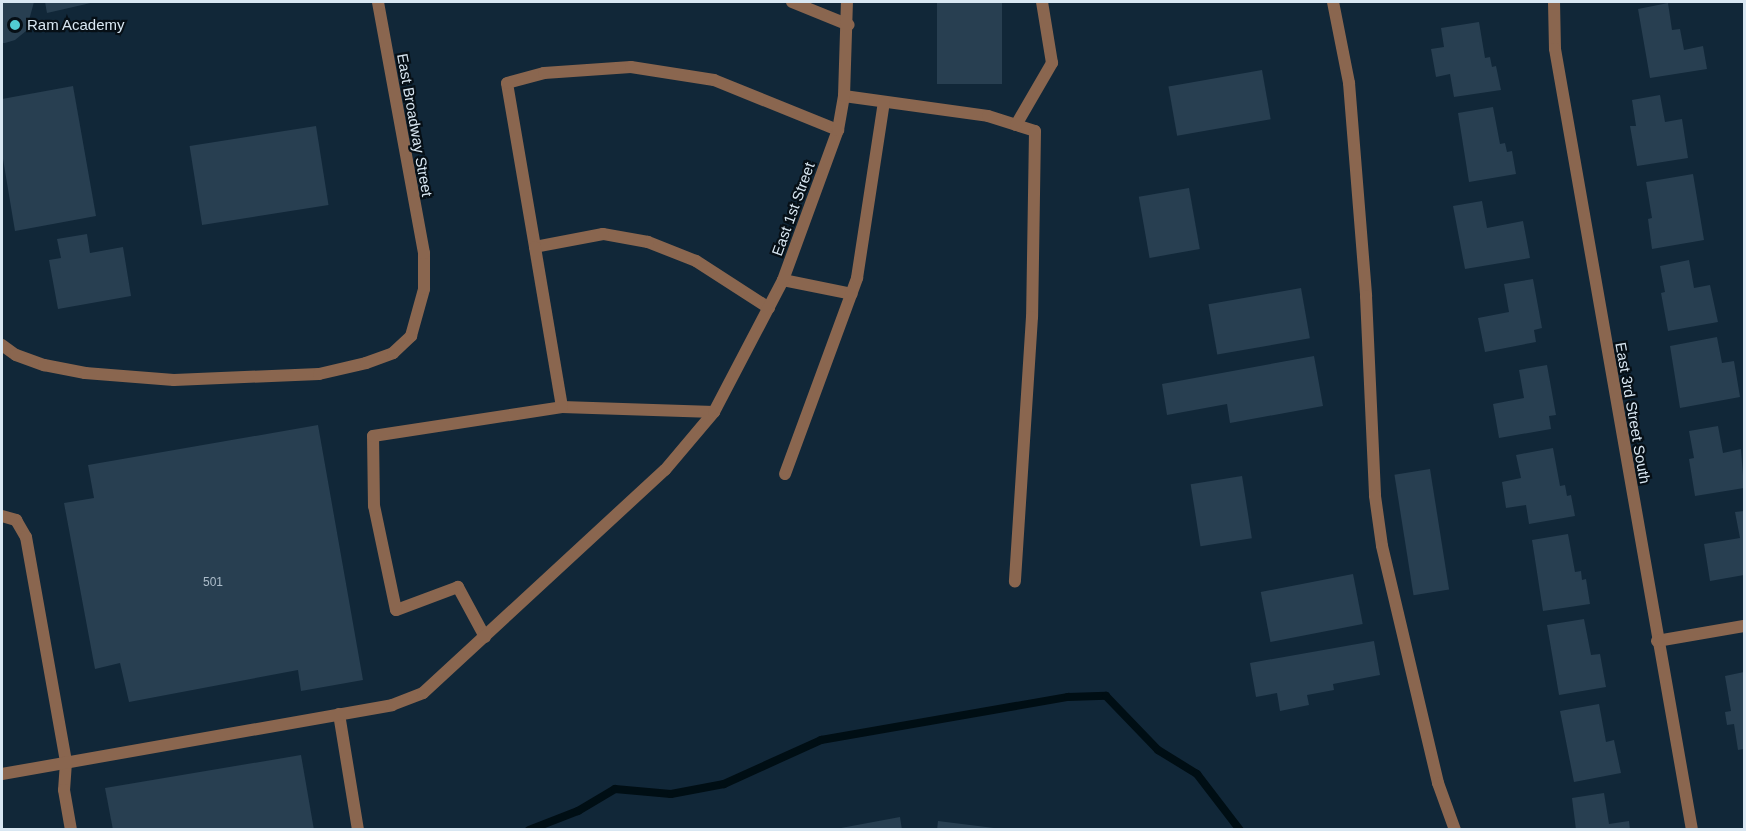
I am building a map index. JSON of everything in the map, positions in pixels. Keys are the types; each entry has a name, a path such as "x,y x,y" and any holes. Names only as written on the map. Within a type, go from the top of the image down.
{"street":[{"name":"East Broadway Street","path":"2,345 16,355 44,365 86,373 174,380 319,374 366,363 393,353 411,336 423,289 424,254 378,2"},
{"path":"792,2 849,25"},
{"name":"East 1st Street","path":"2,774 392,705 423,693 485,637 665,470 714,412 783,280 838,130 844,96 849,25 847,2"},
{"path":"1016,125 1052,63 1042,2"},
{"path":"1333,2 1348,83 1365,296 1375,496 1382,546 1438,783 1455,830"},
{"name":"East 3rd Street South","path":"1554,2 1554,48 1692,830"},
{"path":"562,407 507,83 543,73 631,67 714,80 838,130"},
{"path":"844,96 988,116 1035,131 1032,317 1015,581"},
{"path":"785,474 857,278 884,102"},
{"path":"535,247 603,234 648,242 696,261 770,308"},
{"path":"783,280 852,294"},
{"path":"485,637 458,587 396,610 374,506 373,436 562,407 714,412"},
{"path":"2,516 16,520 26,537 66,762 64,790 71,830"},
{"path":"1657,641 1744,626"},
{"path":"339,714 358,830"}],"building":[{"name":"Ram Academy","path":"2,2 34,2 26,31 15,40 5,43 2,43"},
{"name":"Ram Academy","path":"45,2 95,2 47,13"},
{"path":"937,2 1002,2 1002,84 937,84"},
{"path":"1668,3 1672,30 1680,29 1684,50 1703,46 1707,69 1650,78 1638,9"},
{"path":"1479,22 1485,58 1490,57 1492,67 1496,66 1501,90 1454,97 1450,74 1436,77 1431,49 1444,47 1441,28"},
{"path":"1262,70 1271,119 1177,136 1168,86"},
{"path":"73,86 96,216 15,231 2,153 2,99"},
{"path":"1660,95 1665,122 1682,119 1688,158 1637,166 1630,126 1636,126 1632,100"},
{"path":"1493,107 1500,144 1505,143 1507,152 1512,151 1516,174 1469,182 1458,113"},
{"path":"316,126 329,205 202,225 190,146"},
{"path":"1693,174 1704,240 1652,249 1648,219 1652,218 1646,182"},
{"path":"1189,188 1200,249 1150,258 1139,197"},
{"path":"1482,201 1487,228 1523,221 1530,258 1465,269 1453,206"},
{"path":"87,234 90,253 123,247 131,296 58,309 49,260 61,258 57,239"},
{"path":"1689,260 1694,288 1710,285 1718,322 1668,331 1661,293 1665,292 1660,266"},
{"path":"1533,279 1542,328 1534,330 1536,342 1485,352 1478,318 1509,312 1504,284"},
{"path":"1301,288 1310,338 1217,355 1208,304"},
{"path":"1717,337 1722,363 1734,361 1740,397 1680,408 1670,346"},
{"path":"1314,356 1323,406 1230,423 1227,404 1167,415 1162,384"},
{"path":"1547,365 1556,415 1549,416 1551,429 1499,438 1493,404 1524,398 1519,370"},
{"path":"318,425 363,680 301,691 298,670 129,702 120,663 95,669 64,503 94,498 88,465"},
{"path":"1718,426 1723,453 1741,449 1744,488 1695,496 1689,459 1694,458 1689,431"},
{"path":"1553,448 1560,486 1565,485 1567,496 1571,495 1575,516 1529,524 1526,505 1506,508 1502,482 1521,478 1516,455"},
{"path":"1430,469 1449,589 1414,595 1394,475"},
{"path":"1242,476 1252,538 1200,546 1191,484"},
{"path":"1744,511 1744,575 1710,581 1704,544 1740,538 1735,512"},
{"path":"1568,534 1575,572 1581,571 1582,580 1586,579 1590,604 1543,611 1532,540"},
{"path":"1353,574 1363,624 1270,642 1261,592"},
{"path":"1584,619 1591,655 1600,654 1606,687 1559,695 1547,625"},
{"path":"1374,641 1380,675 1333,684 1334,690 1307,695 1309,705 1280,711 1277,693 1256,697 1250,663"},
{"path":"1744,672 1744,749 1738,750 1734,724 1727,725 1725,712 1731,711 1725,676"},
{"path":"1599,704 1606,742 1614,740 1621,773 1574,782 1560,711"},
{"path":"301,755 314,830 113,830 105,788"},
{"path":"1604,793 1609,824 1629,821 1630,830 1576,830 1572,798"},
{"path":"900,817 902,830 841,830 841,828"},
{"path":"938,821 994,828 994,830 937,830"}],"waterway":[{"path":"529,830 578,811 615,789 671,794 724,784 821,740 1068,697 1106,696 1158,750 1197,774 1240,830"}],"place":[{"name":"Ram Academy","path":"15,25"}]}
